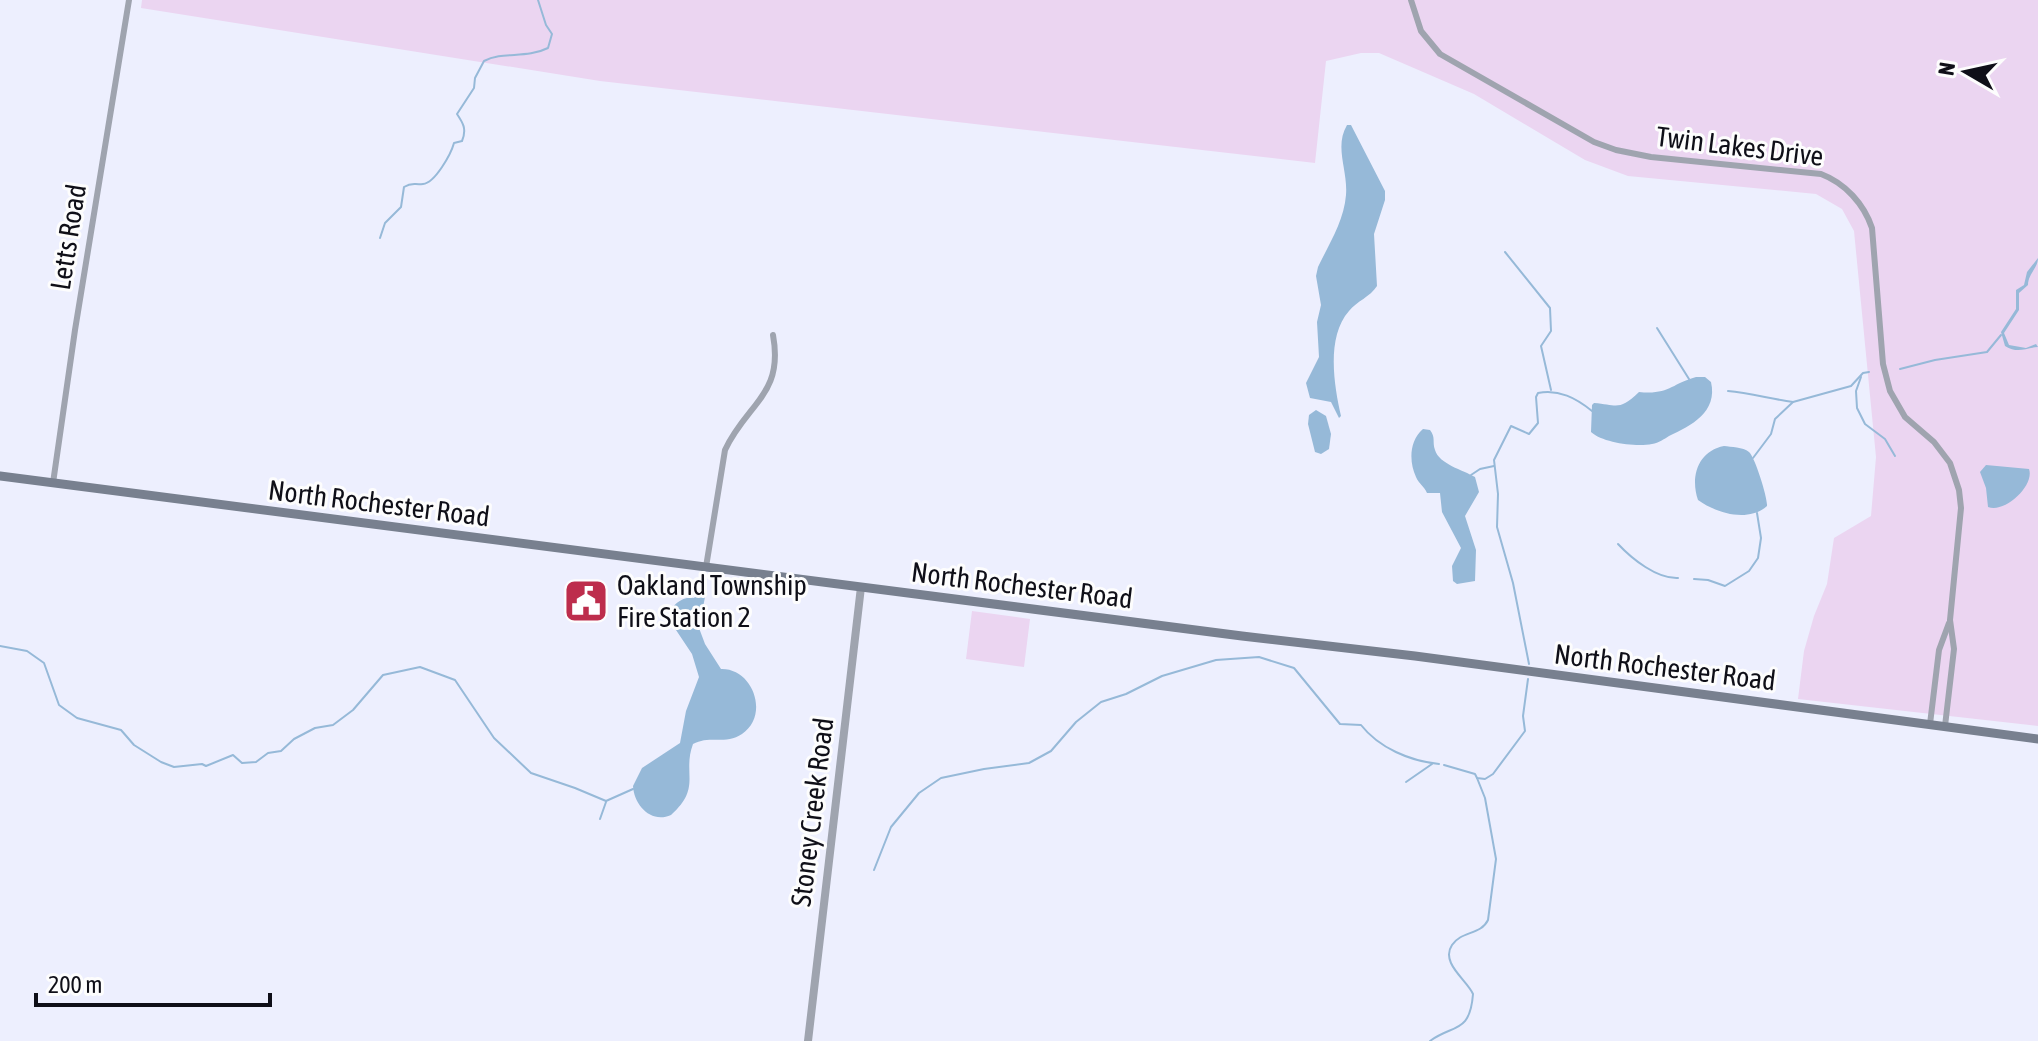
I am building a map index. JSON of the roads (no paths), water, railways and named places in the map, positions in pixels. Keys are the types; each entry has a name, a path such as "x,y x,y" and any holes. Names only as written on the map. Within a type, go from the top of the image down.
{"main road":[{"name":"North Rochester Road","path":"0,476 1415,656 2038,739"}],"street":[{"name":"Letts Road","path":"53,483 129,0"},
{"name":"Twin Lakes Drive","path":"1411,0 1421,31 1440,54 1587,139 1616,150 1651,157 1821,174 1840,184 1858,201 1872,228 1883,364 1892,397 1905,417 1943,452 1956,475 1959,490 1961,508 1950,620 1954,649 1945,726"},
{"path":"706,567 725,450 733,433 765,393 773,377 777,354 773,335"},
{"name":"Stoney Creek Road","path":"808,1041 861,587"},
{"name":"Twin Lakes Drive","path":"1930,724 1939,650 1950,620"}],"water":[{"path":"1347,125 1351,125 1385,191 1385,200 1374,234 1377,286 1349,311 1337,334 1334,362 1339,418 1331,402 1310,398 1306,383 1319,357 1317,322 1321,305 1316,276 1345,205 1341,150"},
{"path":"2038,258 2028,285 2019,293 2019,310 2004,333 2009,345 2026,348 2036,344 2038,347 2014,350 2005,346 2001,332 2016,309 2016,290 2024,285 2027,272"},
{"path":"1696,377 1705,377 1711,382 1712,393 1707,410 1694,422 1661,441 1645,445 1629,444 1603,439 1591,432 1594,403 1622,404 1639,392 1664,390"},
{"path":"1316,410 1326,416 1331,434 1329,449 1321,454 1315,452 1308,424 1309,415"},
{"path":"1423,429 1432,433 1435,450 1441,459 1475,477 1479,492 1465,516 1476,550 1475,581 1457,584 1453,581 1452,566 1461,548 1442,512 1440,493 1427,493 1414,471 1411,458 1413,446"},
{"path":"1724,446 1744,449 1752,455 1767,502 1767,506 1759,511 1732,514 1698,500 1695,483 1698,466 1708,453"},
{"path":"1986,465 2029,469 2030,476 2023,490 2010,503 1988,507 1980,472"},
{"path":"700,592 705,597 699,628 705,644 721,669 742,676 749,684 754,694 755,716 750,726 736,737 693,744 686,796 671,815 657,817 640,806 633,786 642,768 680,743 686,711 699,677 692,654 669,615 678,602 694,598"}],"waterway":[{"path":"380,238 385,223 401,207 404,187 432,179 446,161 454,143 462,141 464,126 457,114 474,88 475,78 484,61 548,48 552,34 538,0"},
{"path":"1505,252 1550,308 1551,331 1541,346 1551,390"},
{"path":"1657,328 1689,379"},
{"path":"1900,369 1987,352 2001,335"},
{"path":"1753,458 1771,434 1775,419 1793,402 1851,386 1863,373 1869,372"},
{"path":"1861,377 1856,391 1857,408 1865,424 1885,439 1895,456"},
{"path":"1728,391 1793,402"},
{"path":"1529,664 1513,583 1497,527 1498,494 1494,460 1511,426 1529,434 1538,423 1538,393 1553,392 1567,396 1592,411"},
{"path":"1471,475 1494,466"},
{"path":"1694,579 1725,586 1749,571 1758,558 1761,538 1757,513"},
{"path":"1618,544 1653,572 1678,578"},
{"path":"0,646 27,651 44,663 59,705 77,718 121,730 134,745 174,767 206,766 233,755 242,763 256,762 268,753 281,751 294,739 315,728 333,725 353,710 383,675 420,667 455,680 494,738 531,773 606,801 633,789"},
{"path":"874,870 891,827 919,793 941,778 1029,763 1051,751 1076,722 1101,702 1126,694 1162,676 1216,660 1259,657 1294,668 1340,724 1361,725 1396,752 1439,764"},
{"path":"1444,765 1475,774 1477,778 1485,779 1493,774 1525,731 1523,716 1528,679"},
{"path":"1406,782 1432,764"},
{"path":"1430,1041 1459,1026 1468,1016 1473,994 1452,965 1449,952 1460,937 1481,928 1488,920 1496,859 1485,798 1477,778"},
{"path":"600,819 606,802"}],"place":[{"name":"Oakland Township Fire Station 2","path":"586,601"}]}
